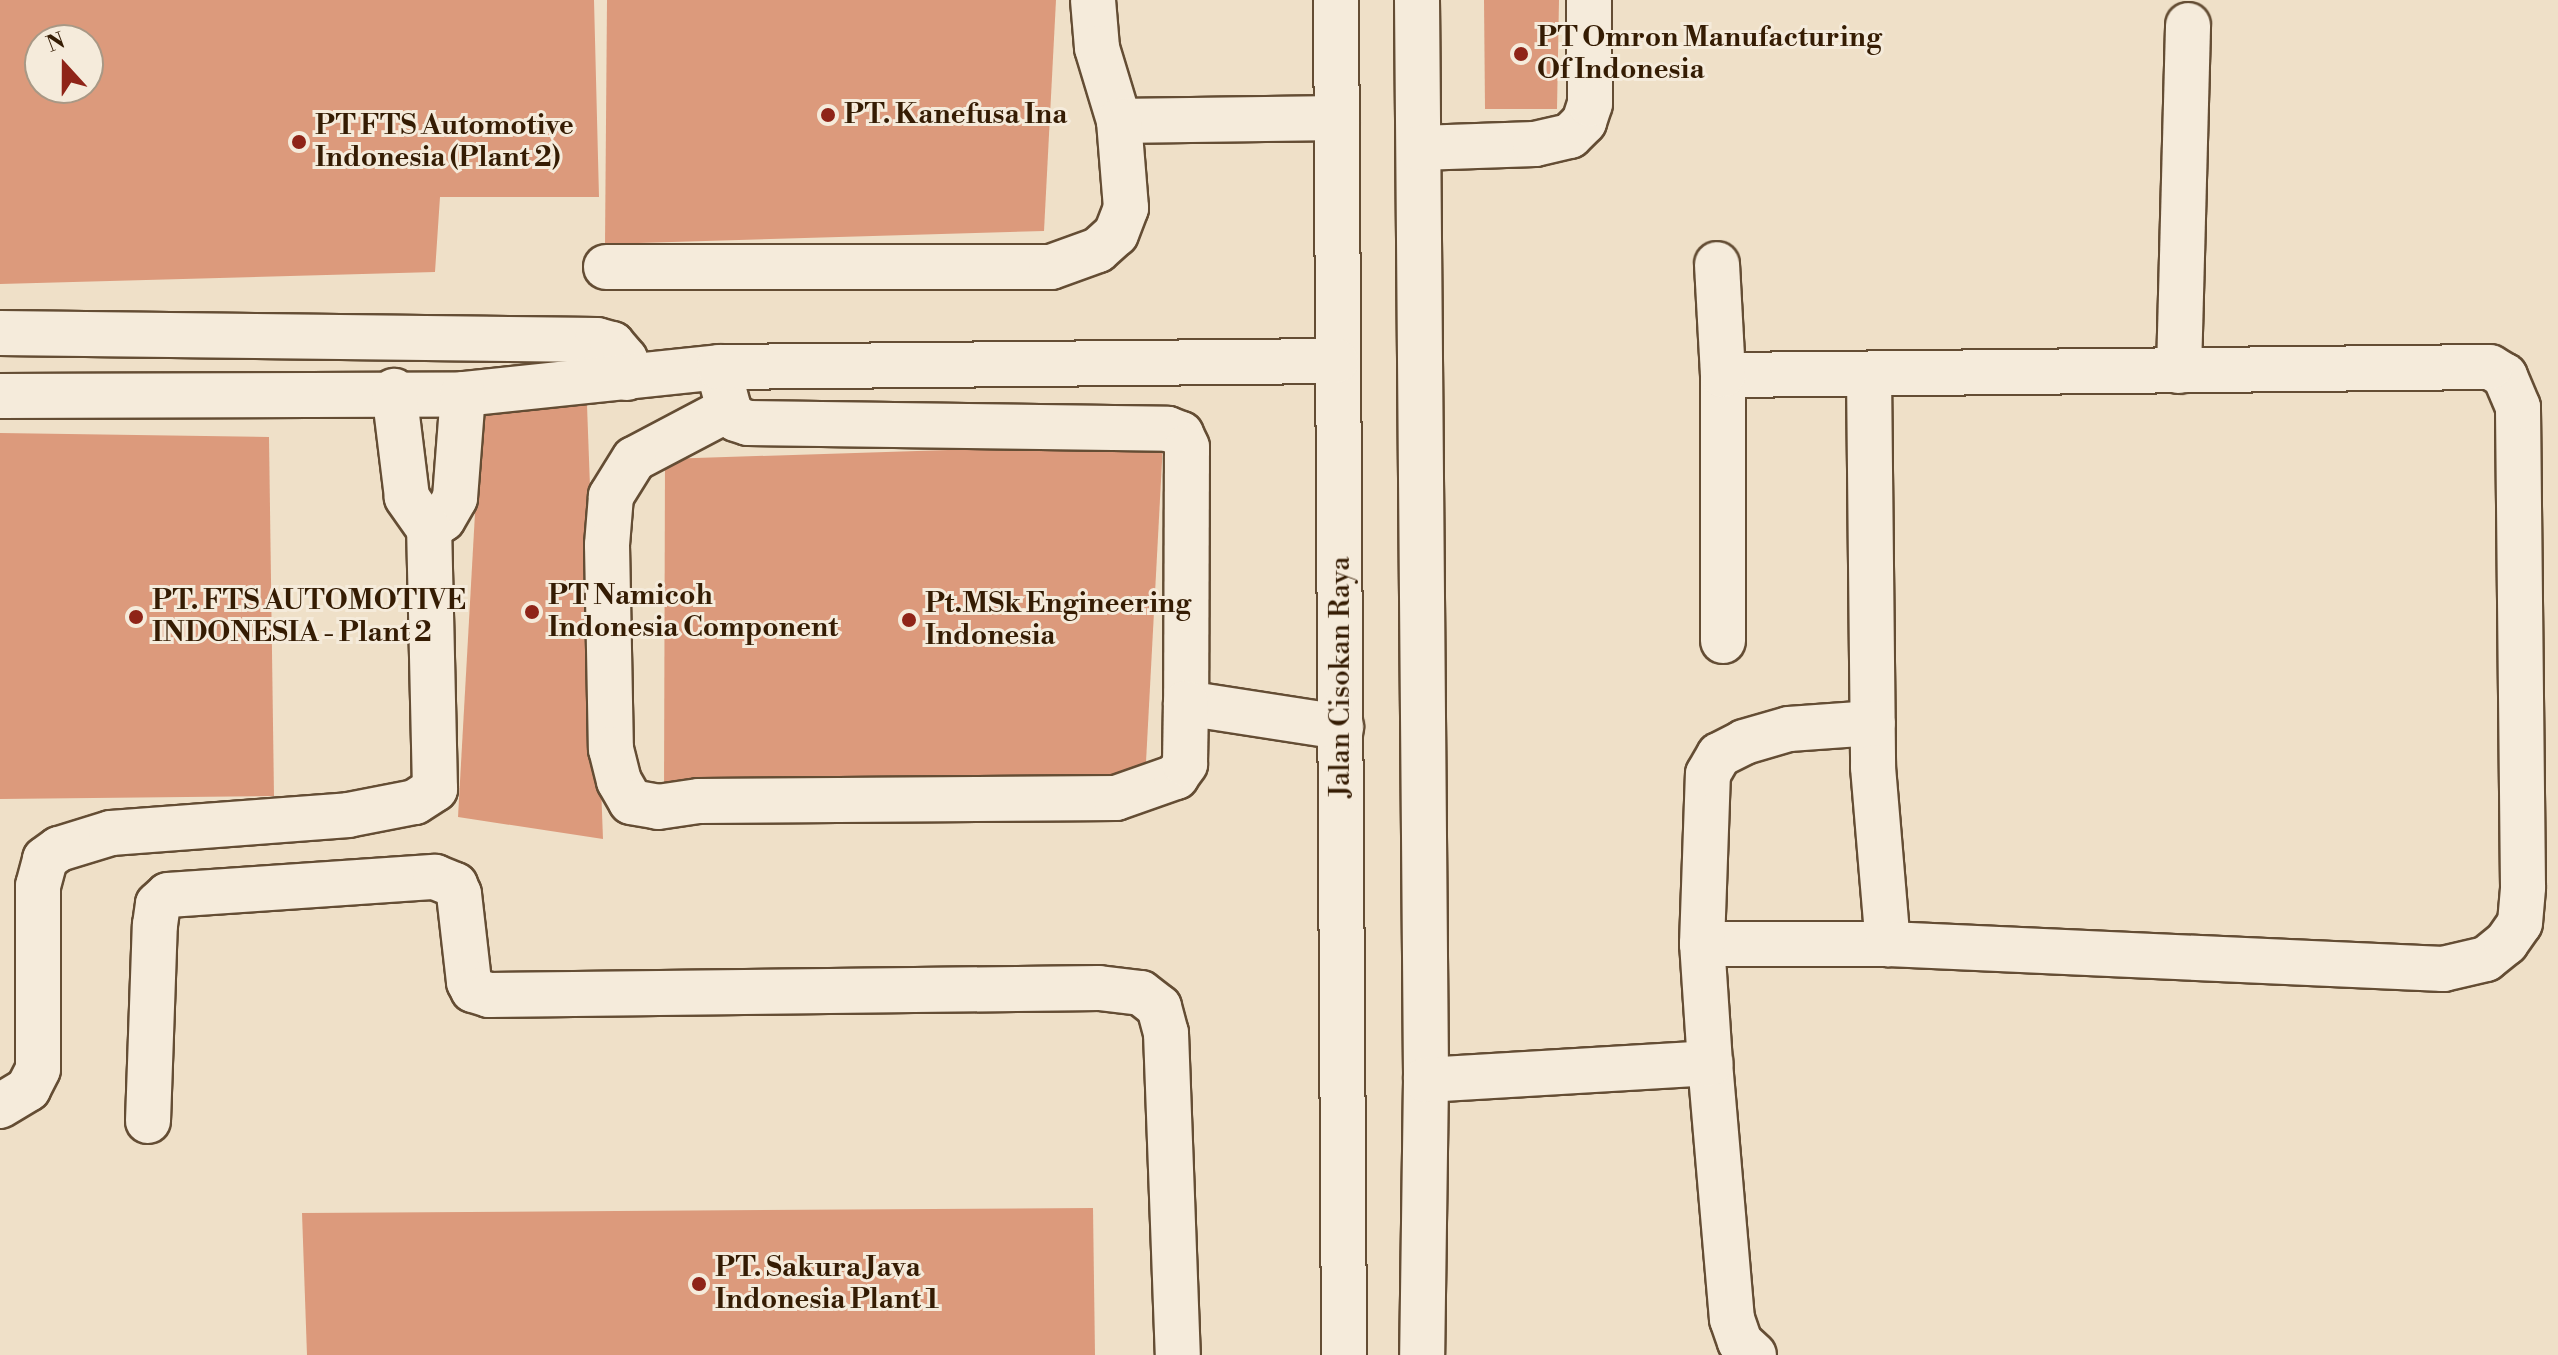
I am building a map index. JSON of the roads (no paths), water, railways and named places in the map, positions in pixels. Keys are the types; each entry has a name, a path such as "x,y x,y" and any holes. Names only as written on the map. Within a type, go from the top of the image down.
{"street":[{"path":"606,267 1051,267 1098,250 1116,234 1126,208 1119,121 1097,48 1093,0"},
{"name":"Jalan Cisokan Raya","path":"1336,0 1344,1355"},
{"path":"1417,0 1426,1080 1422,1355"},
{"path":"1419,148 1535,144 1570,136 1584,122 1590,104 1589,0"},
{"path":"2179,371 2188,25"},
{"path":"1119,121 1337,118"},
{"path":"1717,264 1723,375 1723,641"},
{"path":"0,333 597,340 612,344 625,359 627,378"},
{"path":"0,396 394,391 463,394 719,367 1336,361"},
{"path":"719,367 729,409 736,419 748,423 1168,429 1181,434 1187,447 1186,703 1185,764 1176,777 1116,798 699,801 658,807 631,802 619,781 611,749 607,545 611,496 634,459 729,409"},
{"path":"1702,944 1888,944 2443,969 2486,959 2520,923 2514,389 2490,367 1723,375"},
{"path":"1869,374 1873,723 1888,944"},
{"path":"0,1106 28,1089 38,1069 38,886 45,859 59,849 111,833 348,815 415,802 435,789 429,529 407,497 394,391"},
{"path":"429,529 443,519 455,498 463,394"},
{"path":"1186,703 1341,727"},
{"path":"1754,1355 1740,1342 1732,1319 1710,1063 1702,944 1708,774 1719,755 1789,729 1873,723"},
{"path":"148,1121 155,925 158,904 168,895 435,877 455,885 459,894 469,982 473,990 489,995 1099,988 1141,993 1159,1007 1166,1033 1178,1355"},
{"path":"1426,1080 1710,1063"}],"place":[{"name":"PT Omron Manufacturing Of Indonesia","path":"1521,54"},
{"name":"PT. Kanefusa Ina","path":"828,115"},
{"name":"PT FTS Automotive Indonesia (Plant 2)","path":"299,142"},
{"name":"PT Namicoh Indonesia Component","path":"532,612"},
{"name":"PT. FTS AUTOMOTIVE INDONESIA - Plant 2","path":"136,617"},
{"name":"Pt.MSk Engineering Indonesia","path":"909,620"},
{"name":"PT. Sakura Java Indonesia Plant 1","path":"699,1284"}]}
